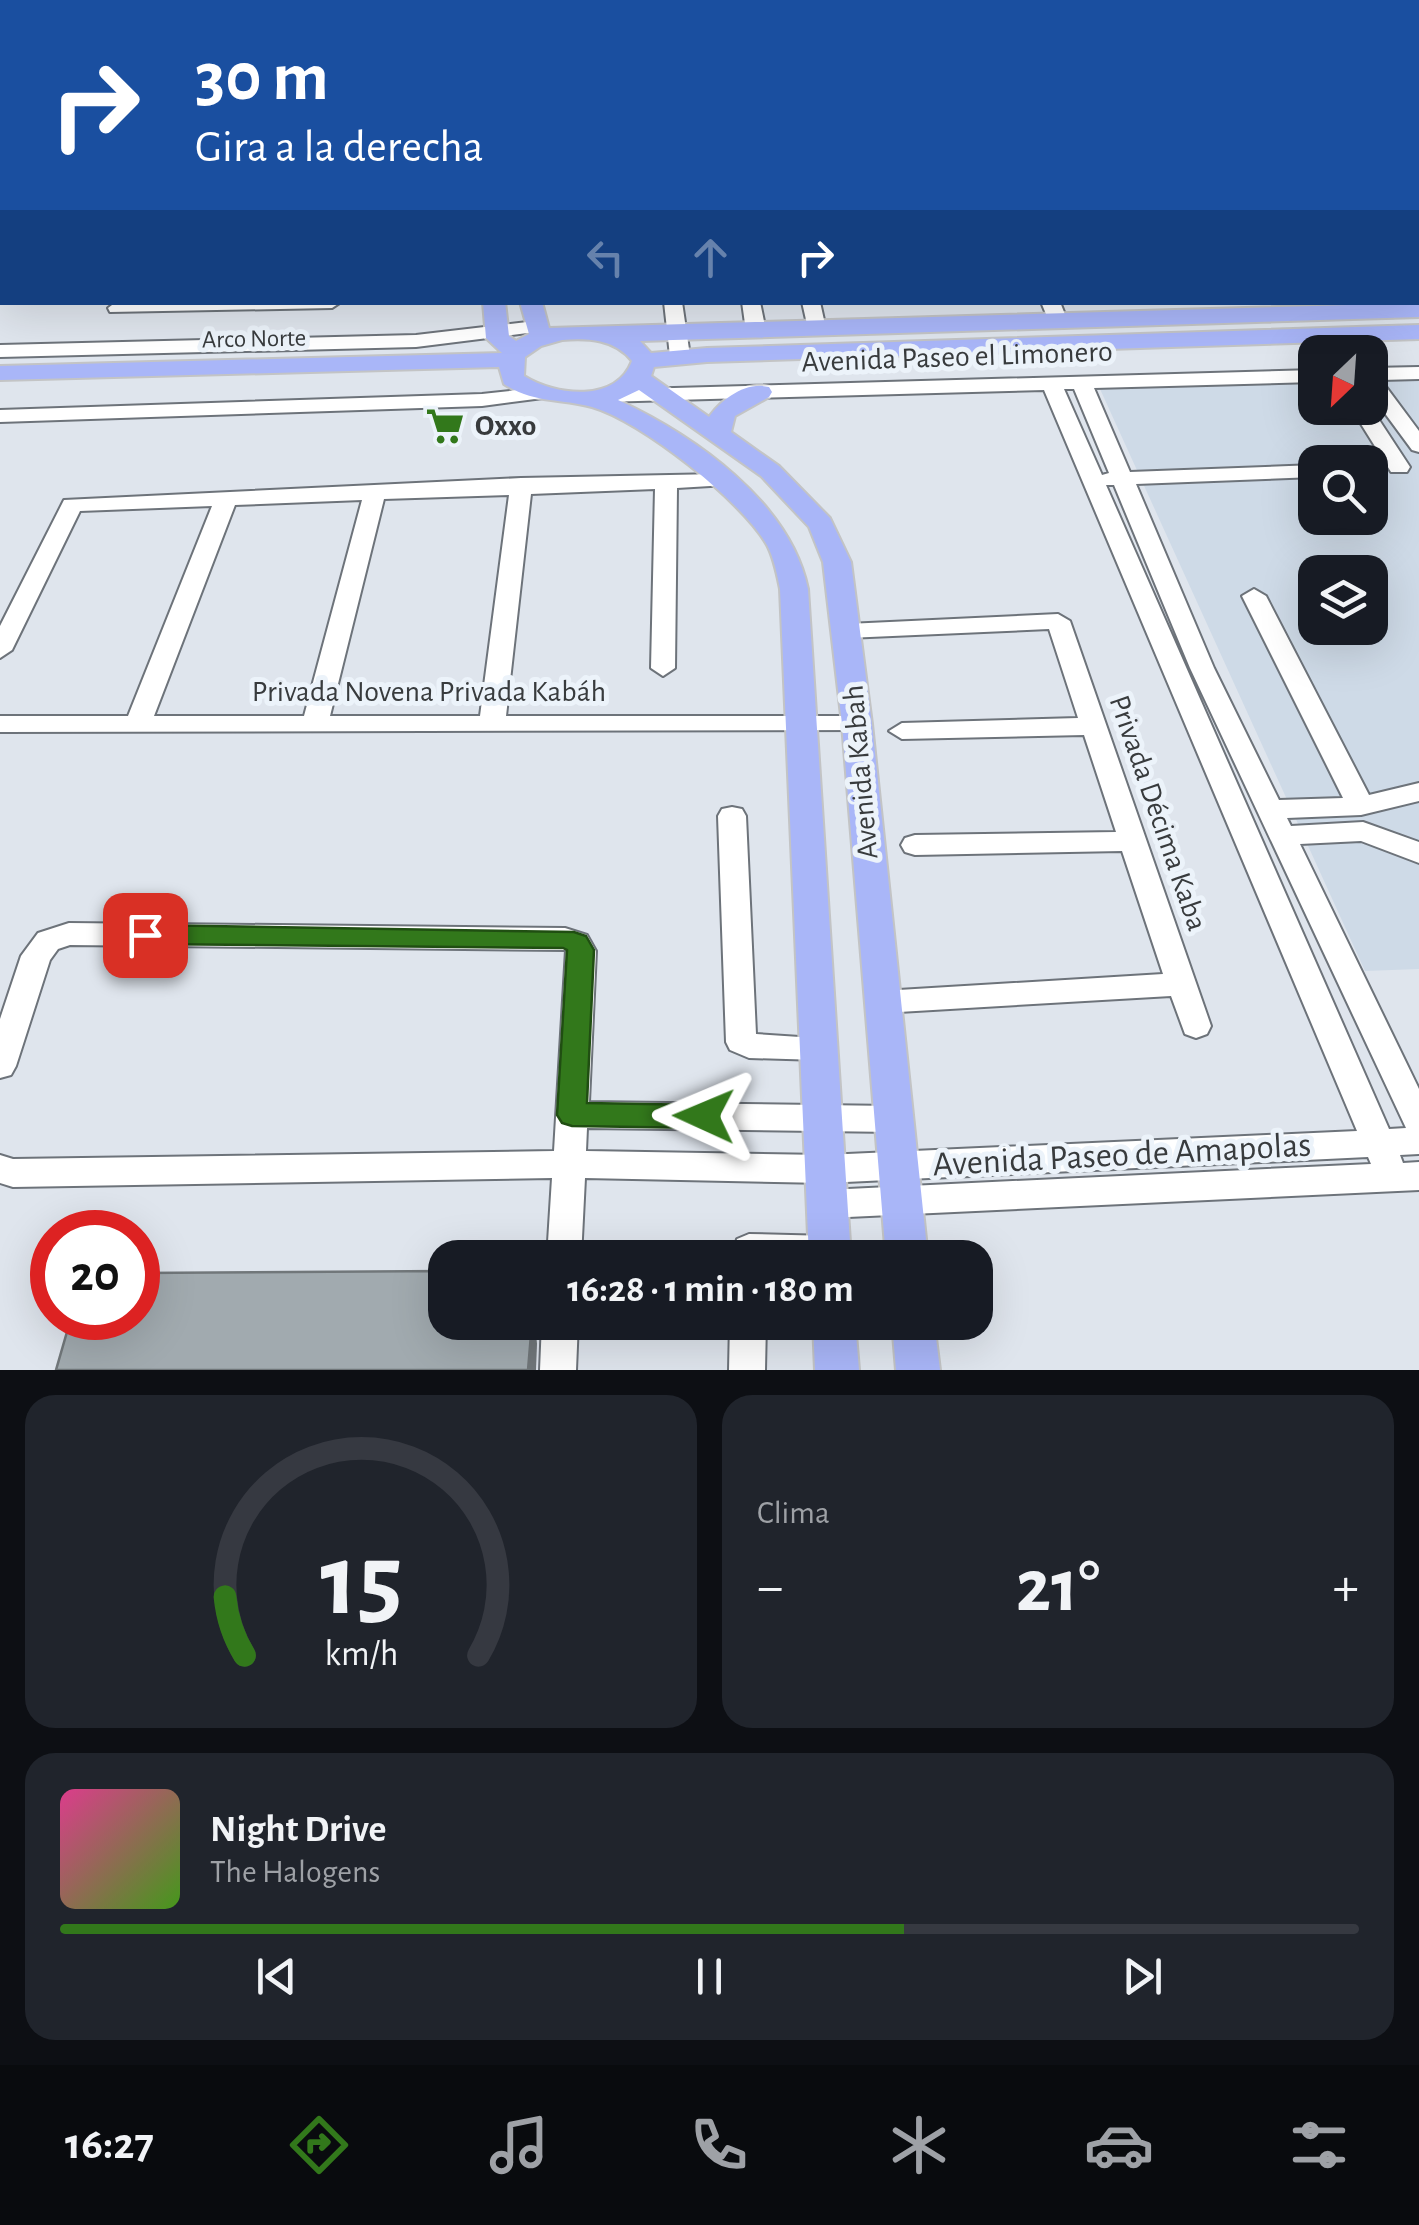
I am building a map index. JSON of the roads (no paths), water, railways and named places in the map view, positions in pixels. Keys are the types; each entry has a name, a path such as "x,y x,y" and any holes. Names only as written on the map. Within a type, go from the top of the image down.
{"main road":[{"path":"494,305 496,332 513,356 512,379 536,394 596,397 648,378 678,345 756,331 1054,312 1419,310"},
{"path":"533,305 540,332"},
{"path":"513,356 540,332 608,335 678,345 1419,332"},
{"name":"Avenida Kabah","path":"608,335 636,348 648,378 770,472 829,536 840,574 858,724 905,1240"},
{"name":"Arco Norte","path":"0,373 513,356"},
{"path":"718,432 728,407 760,392"},
{"name":"Avenida Kabah","path":"596,397 645,422 719,480 767,524 789,565 794,589 829,1240"},
{"path":"835,1340 837,1370"},
{"path":"916,1340 918,1370"}],"street":[{"path":"117,308 169,305"},
{"path":"674,305 678,345"},
{"path":"752,305 756,331"},
{"path":"812,305 816,329"},
{"path":"0,351 416,340 540,332"},
{"path":"1388,376 1419,373"},
{"name":"Avenida Paseo el Limonero","path":"648,378 760,392 1298,377"},
{"path":"1052,384 1376,1143 1406,1177"},
{"path":"1082,384 1125,478 1202,668 1419,1122"},
{"path":"0,416 482,400 536,394"},
{"path":"1388,402 1419,446"},
{"path":"1388,451 1399,468 1388,468"},
{"path":"1094,479 1298,472"},
{"path":"0,650 72,505 719,480"},
{"path":"663,668 666,481"},
{"path":"492,725 521,485"},
{"path":"315,724 374,496"},
{"path":"138,724 225,502"},
{"path":"1254,596 1361,806"},
{"name":"Privada Décima Kaba","path":"847,631 1058,621 1196,1026"},
{"path":"1174,668 1202,668"},
{"name":"Privada Novena Privada Kabáh","path":"0,724 858,724"},
{"path":"902,731 1093,726"},
{"path":"1270,810 1361,806 1419,792"},
{"path":"732,816 741,1042 749,1046 819,1048"},
{"path":"1282,836 1363,831 1419,853"},
{"path":"915,845 1132,840"},
{"path":"0,1066 36,956 48,941 69,934 565,938 577,943 581,950 565,1240"},
{"path":"882,1002 1182,984"},
{"path":"572,1115 894,1119"},
{"name":"Avenida Paseo de Amapolas","path":"0,1169 13,1173 569,1164 825,1169 1419,1141"},
{"name":"Avenida Paseo de Amapolas","path":"827,1204 1406,1177"},
{"path":"558,1370 559,1340"},
{"path":"748,1340 748,1370"}],"place":[{"name":"Oxxo","path":"445,426"}]}
